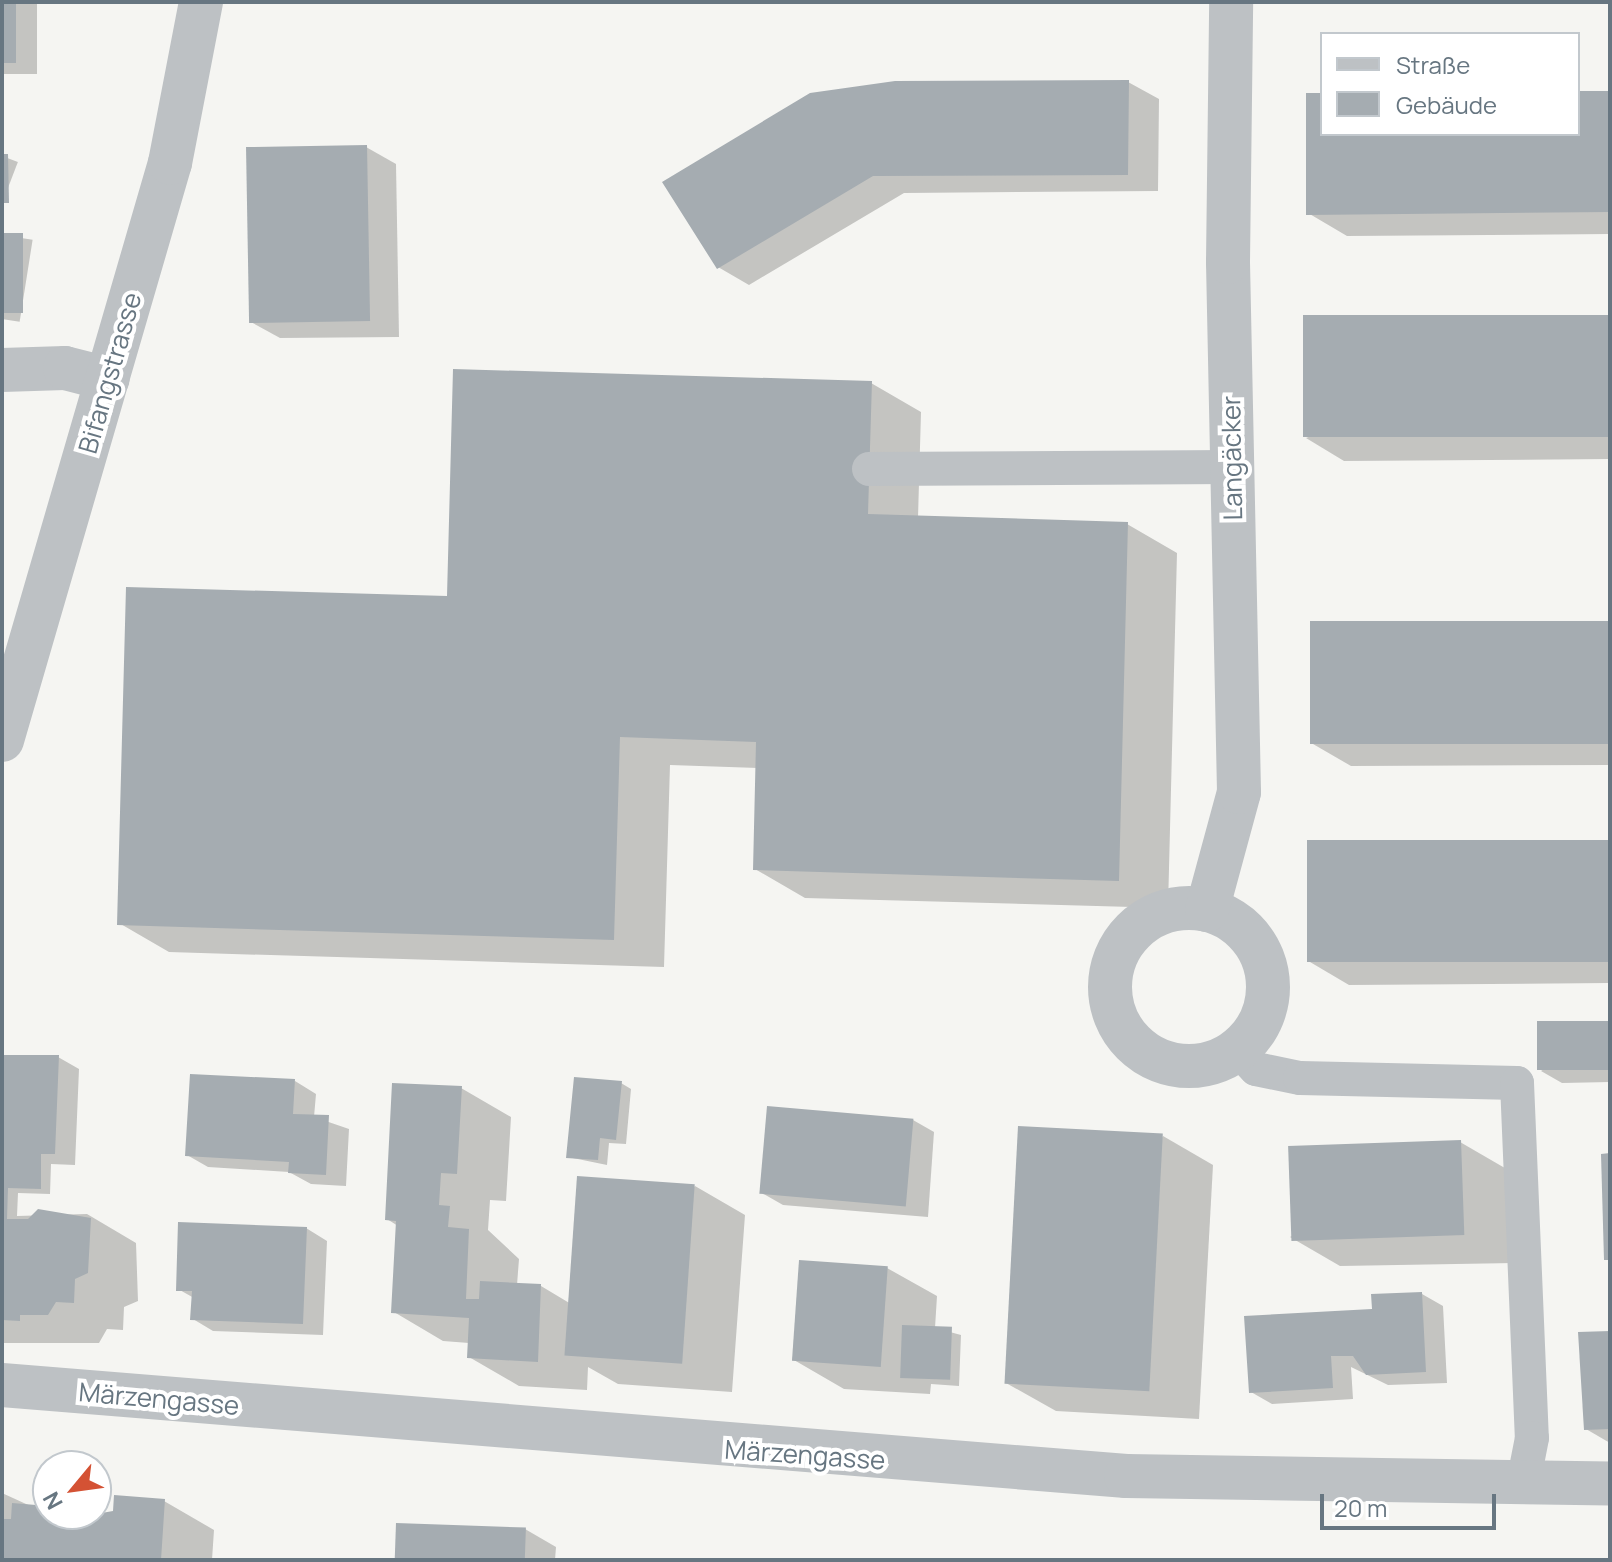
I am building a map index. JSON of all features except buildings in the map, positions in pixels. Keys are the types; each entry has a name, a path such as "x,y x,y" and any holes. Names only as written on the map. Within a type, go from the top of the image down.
{"street":[{"name":"Bifangstrasse","path":"2,740 170,163 201,2"},
{"name":"Langäcker","path":"1207,910 1239,792 1232,467 1231,2"},
{"path":"2,370 65,368 108,379"},
{"path":"1181,908 1207,910 1248,934 1267,975 1261,1016 1238,1050 1187,1066 1159,1061 1136,1046 1110,997 1119,949 1135,927 1181,908"},
{"name":"Märzengasse","path":"2,1385 1094,1474 1610,1484"}],"lane":[{"path":"869,469 1232,467"},
{"path":"1238,1050 1256,1069 1300,1078 1517,1083 1532,1438 1523,1484"}]}
